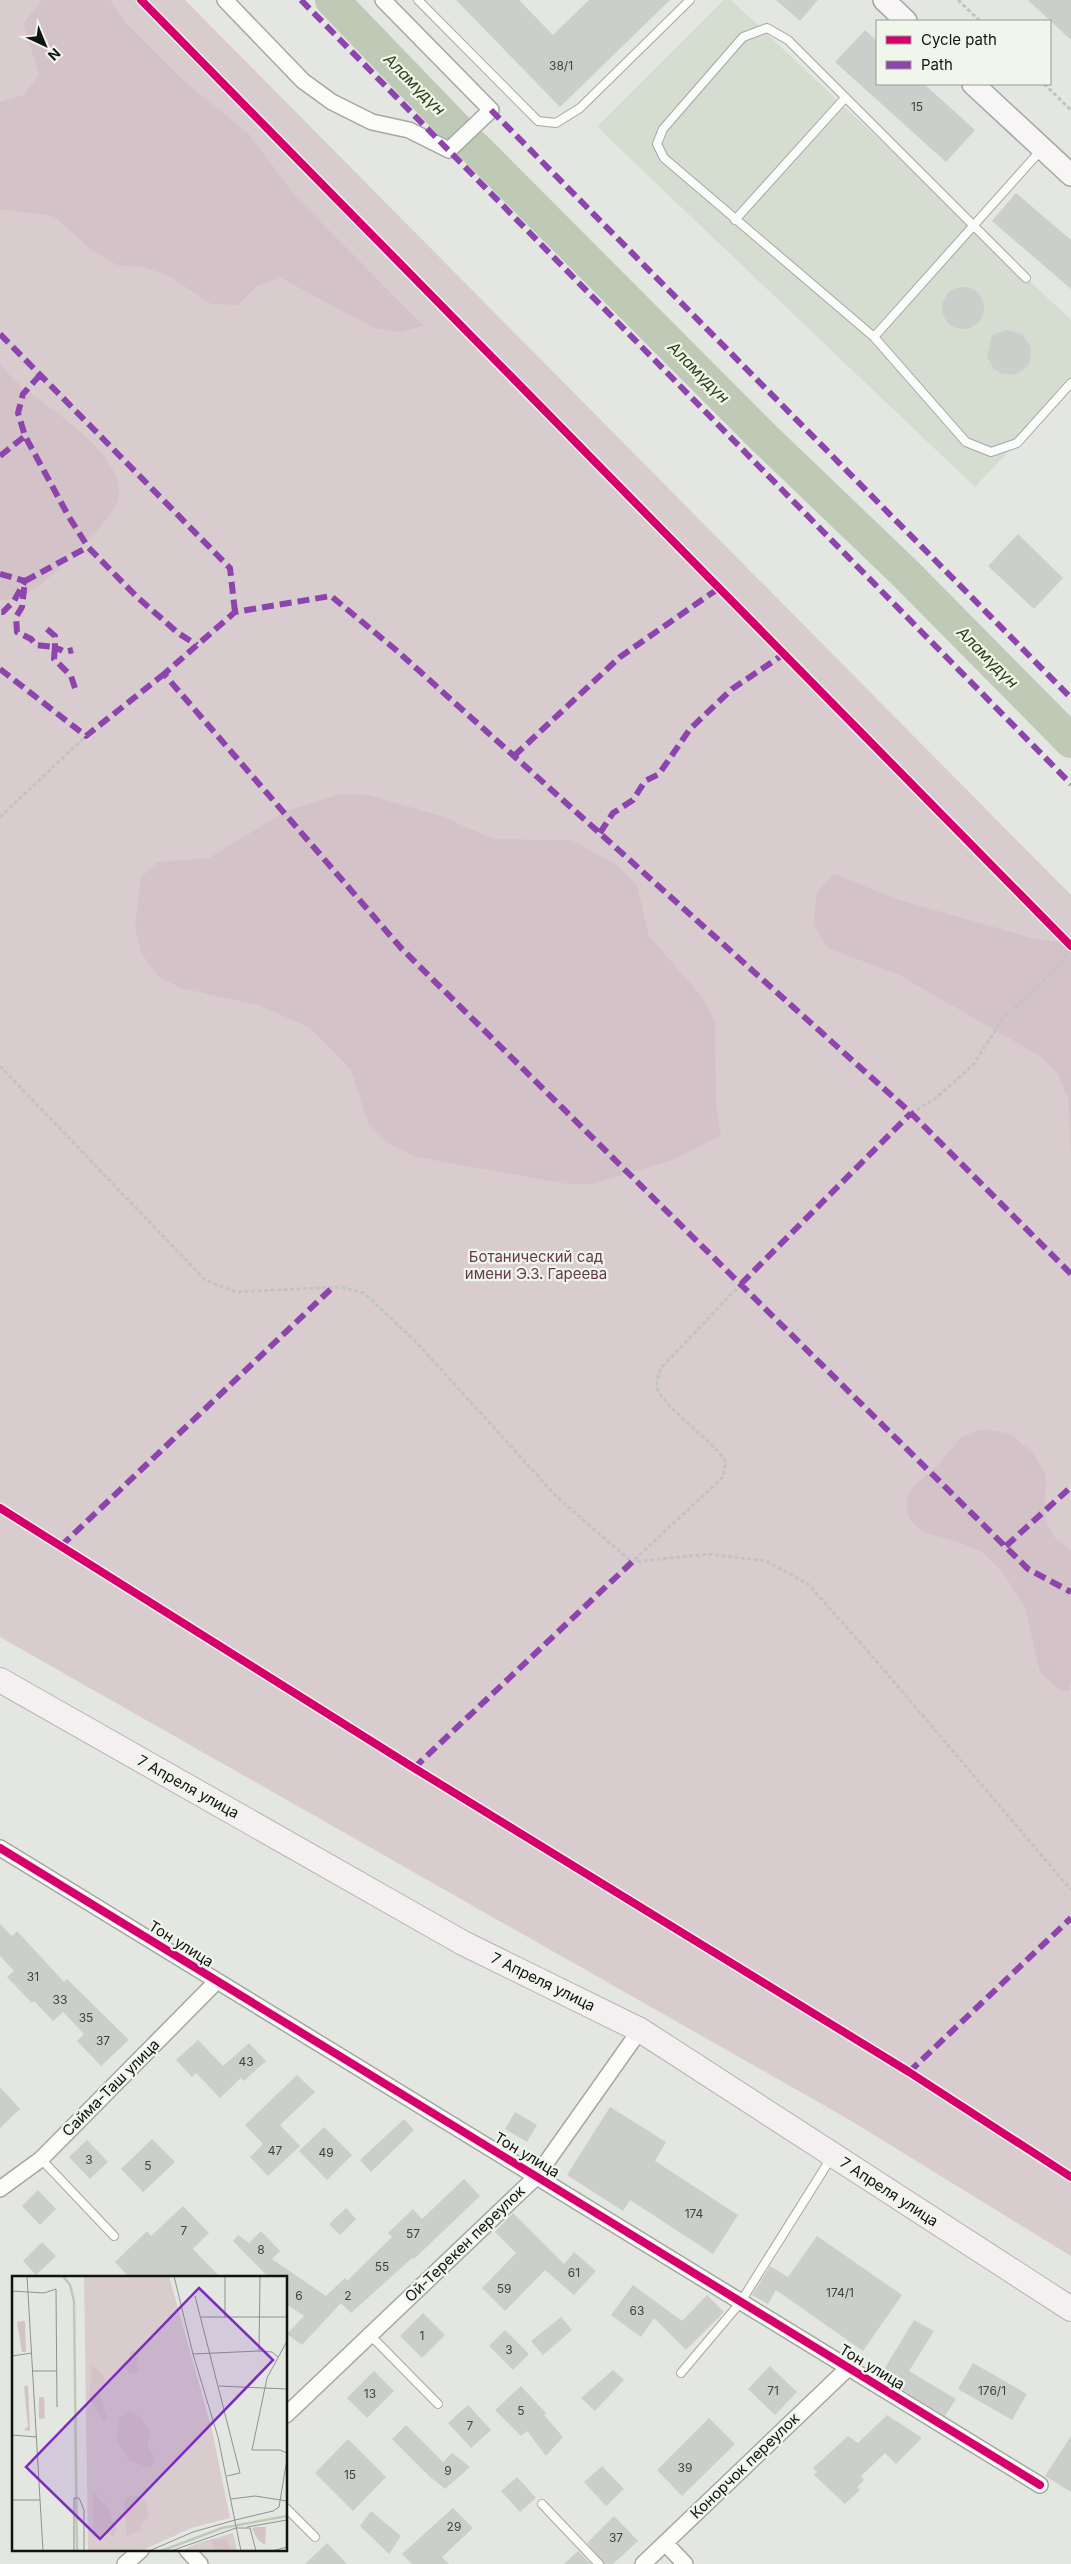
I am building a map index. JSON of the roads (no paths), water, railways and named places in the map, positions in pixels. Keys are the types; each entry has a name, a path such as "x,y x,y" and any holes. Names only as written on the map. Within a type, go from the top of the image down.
{"main road":[{"path":"884,0 905,20"},
{"path":"974,85 1071,175"},
{"name":"7 Апреля улица","path":"0,1680 464,1942 640,2030 1071,2309"}],"street":[{"path":"225,0 303,81 332,102 372,122 409,130 449,150 491,110 383,0"},
{"name":"Тон улица","path":"0,1848 847,2369 1040,2485"},
{"name":"Сайма-Таш улица","path":"0,2189 41,2159 216,1982"},
{"name":"Ой-Терекен переулок","path":"288,2413 536,2177 640,2030"},
{"name":"Конорчок переулок","path":"643,2564 847,2369"},
{"path":"665,2543 685,2564"},
{"path":"125,2564 139,2552"},
{"path":"189,2552 200,2564"}],"lane":[{"path":"418,0 538,121 556,123 580,108 690,0"},
{"path":"1026,278 788,40 767,28 743,37 663,130 657,144 664,158 874,337 966,442 991,452 1017,443 1071,383"},
{"path":"735,220 844,98"},
{"path":"874,337 1042,148"},
{"path":"681,2373 740,2303 832,2156"},
{"path":"41,2159 114,2236"},
{"path":"370,2335 438,2404"},
{"path":"542,2504 599,2564"},
{"path":"288,2510 315,2537"}],"waterway":[{"name":"Аламүдүн","path":"332,0 464,137 764,438 906,574 1071,741"}],"park label":[{"name":"Ботанический сад имени Э.З. Гареева","path":"536,1266"}]}
